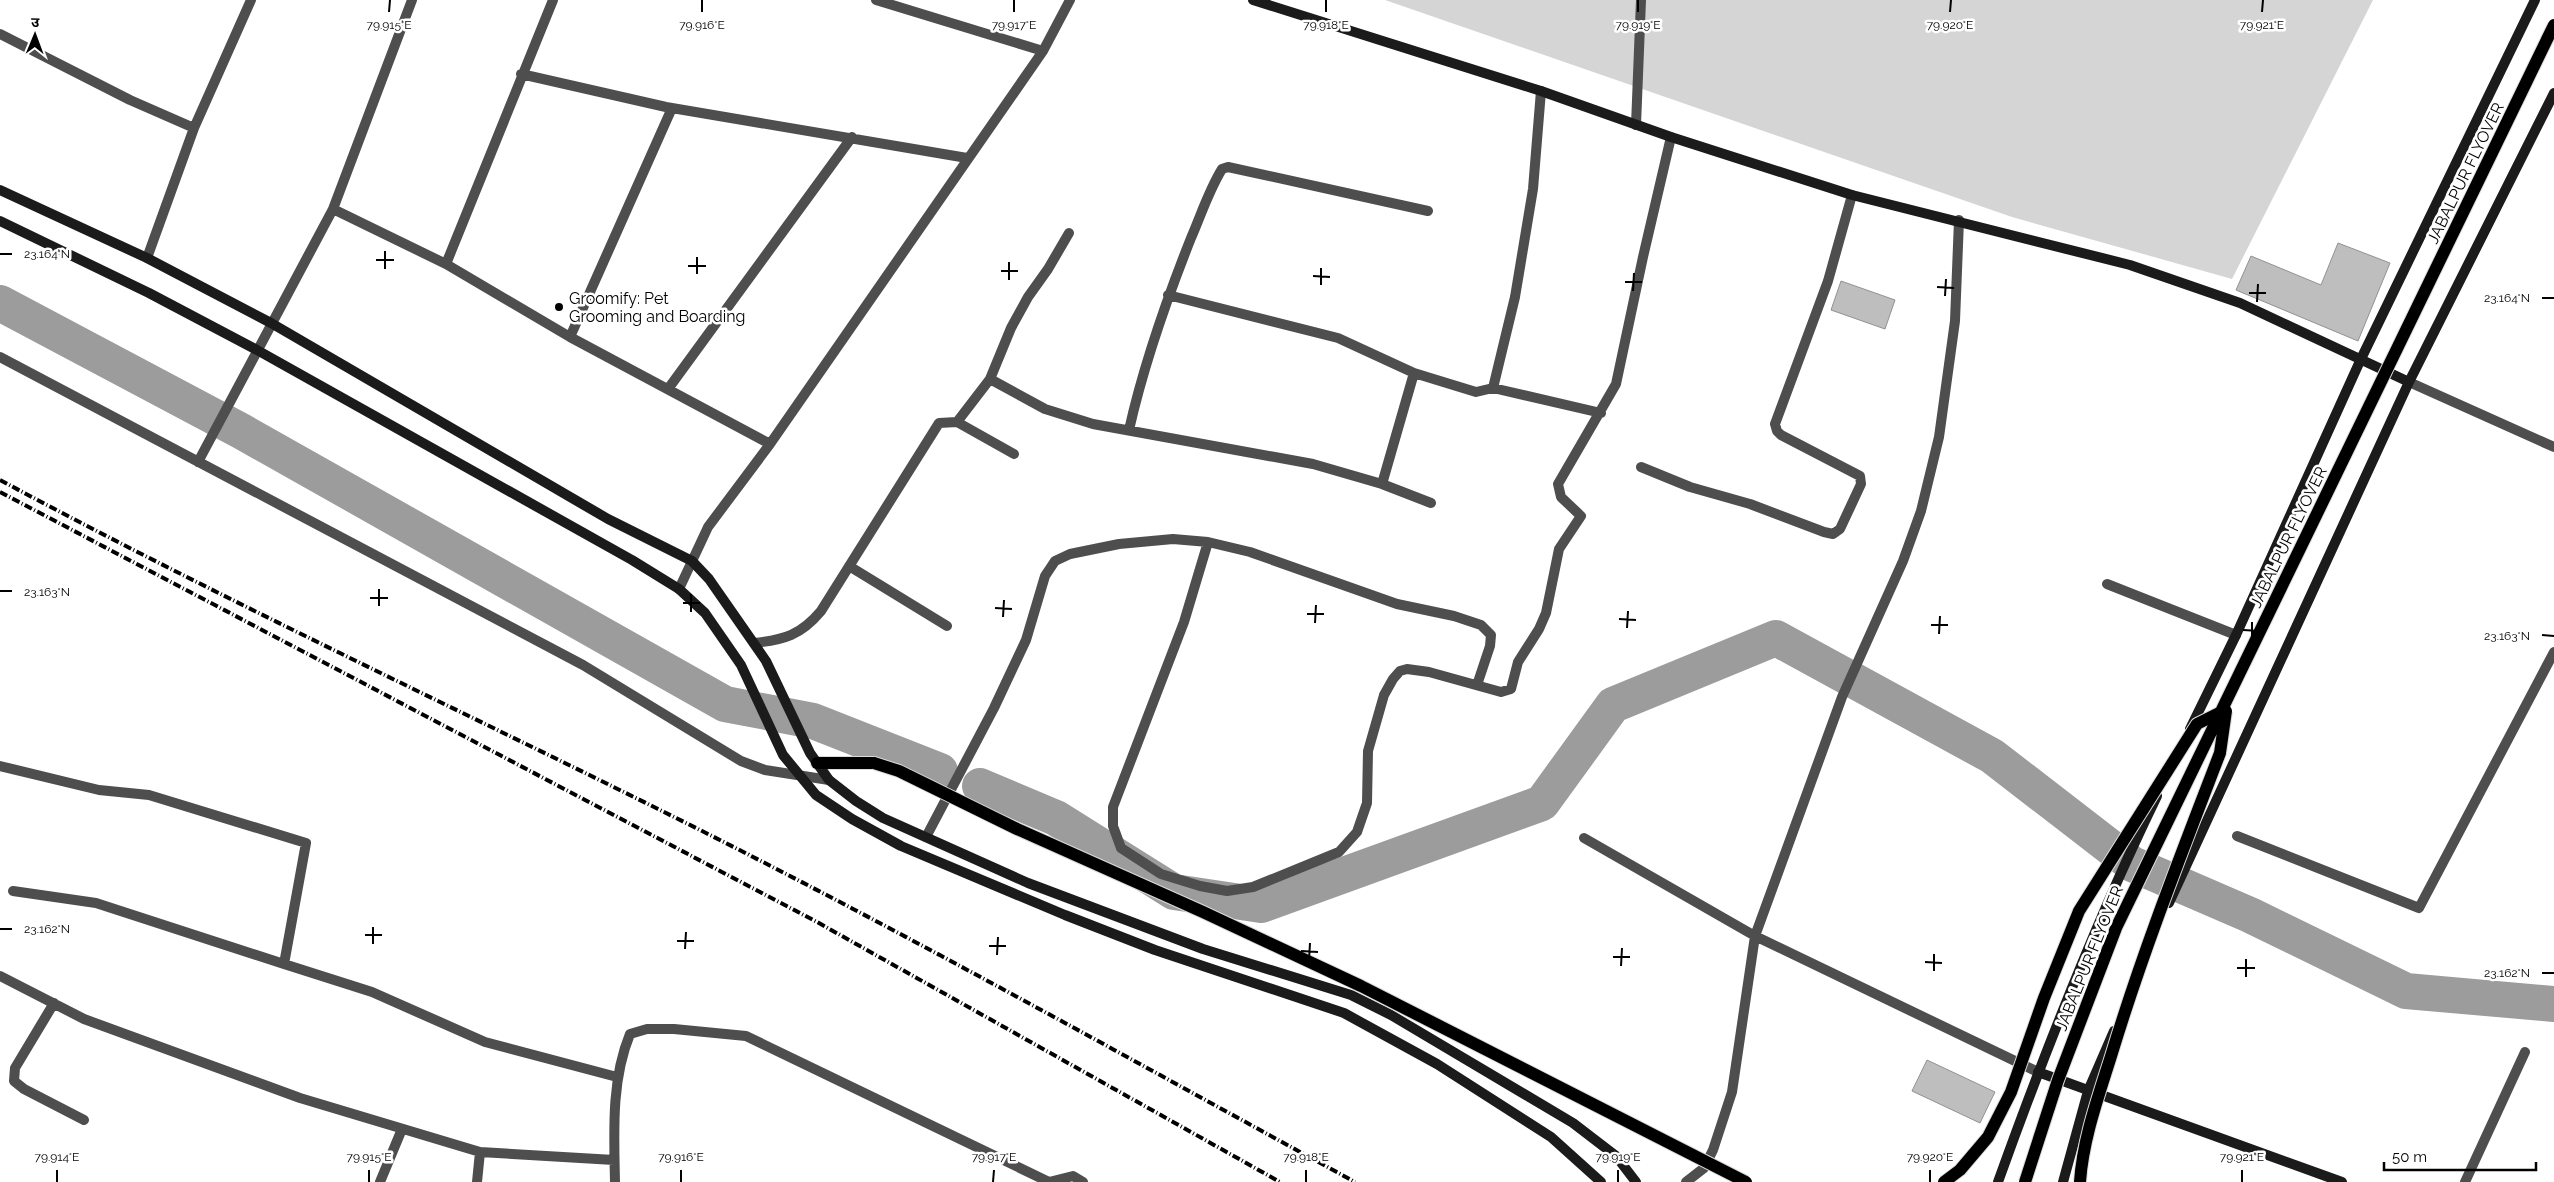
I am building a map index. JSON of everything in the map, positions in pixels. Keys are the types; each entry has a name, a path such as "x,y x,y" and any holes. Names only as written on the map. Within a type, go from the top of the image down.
{"main road":[{"name":"JABALPUR FLYOVER","path":"2025,1182 2058,1080 2116,928 2554,25"},
{"path":"1944,1182 1960,1170 1988,1137 2011,1092 2044,998 2080,911 2197,724 2225,706"},
{"path":"2080,1182 2082,1158 2092,1118 2128,997 2220,753 2225,706"},
{"path":"814,758 874,763 899,771 1017,829 1204,912 1361,986 1746,1182"}],"street":[{"path":"147,258 194,128 251,0"},
{"path":"198,462 333,209 412,0"},
{"path":"446,264 521,74 553,0"},
{"path":"876,0 1043,51"},
{"path":"679,589 708,527 770,444 1043,51 1070,0"},
{"path":"1253,0 1541,91 1671,137 1852,195 1959,220 2130,265 2240,303 2360,360 2554,447"},
{"path":"1636,125 1641,0"},
{"path":"1998,1182 2038,1072 2121,872 2236,635 2360,360 2535,0"},
{"path":"0,34 130,100 194,128"},
{"path":"521,74 672,108 967,158"},
{"path":"1493,388 1515,296 1533,189 1541,91"},
{"path":"2062,1182 2088,1092 2172,895 2409,382 2554,93"},
{"path":"570,337 672,108"},
{"path":"668,389 852,137"},
{"path":"1208,542 1184,622 1113,807 1113,826 1121,848 1161,874 1200,886 1227,891 1253,887 1339,852 1357,832 1367,803 1368,751 1384,695 1400,671 1407,669 1429,672 1501,692 1508,692 1511,689 1518,662 1539,630 1548,603 1559,550 1581,516 1561,497 1558,484 1601,413 1616,384 1671,137"},
{"path":"1130,430 1147,357 1168,295 1222,169 1228,167 1428,211"},
{"path":"0,190 147,258 271,323 608,519 692,561 709,578 766,660 814,758 829,780 856,801 883,818 1028,882 1204,949 1351,995 1416,1029 1573,1123 1616,1156 1636,1182"},
{"path":"1642,467 1690,487 1725,496 1824,532 1832,534 1840,529 1861,484 1860,476 1781,435 1777,431 1776,424 1828,281 1852,195"},
{"path":"333,209 446,264 570,337 770,444"},
{"path":"1686,1182 1704,1168 1714,1150 1732,1092 1755,936 1842,696 1903,561 1921,511 1938,437 1955,321 1959,220"},
{"path":"0,221 148,293 257,350 607,545 679,589 706,613 741,665 783,755 798,775 816,795 852,819 901,846 1065,915 1146,946 1344,1013 1436,1064 1551,1137 1601,1182"},
{"path":"957,422 990,379 1011,328 1028,297 1048,269 1069,233"},
{"path":"1168,295 1338,338 1414,373 1476,392 1493,388 1601,413"},
{"path":"0,357 575,661 741,761 766,770 829,780"},
{"path":"1382,484 1414,373"},
{"path":"990,379 1045,409 1093,424 1313,464 1382,484 1431,503"},
{"path":"754,644 782,640 810,624 821,611 938,423 957,422 1014,454"},
{"path":"926,837 994,708 1026,640 1045,576 1055,561 1070,554 1119,544 1173,539 1208,542 1250,552 1397,604 1454,616 1481,625 1490,635 1490,646 1478,685"},
{"path":"849,566 946,626"},
{"path":"2107,584 2236,635"},
{"path":"2237,836 2419,908 2554,652"},
{"path":"0,766 99,790 149,795 306,843 284,964"},
{"path":"1584,838 1755,936 2038,1072 2088,1092 2342,1182"},
{"path":"13,891 96,903 372,992 485,1042 616,1077"},
{"path":"0,976 84,1019 300,1098 402,1129 480,1152 614,1160"},
{"path":"54,1003 15,1068 14,1081 24,1089 84,1120"},
{"path":"615,1182 616,1077 621,1054 630,1034 647,1029 674,1029 746,1036 1049,1182 1073,1176 1083,1182"},
{"path":"2465,1182 2525,1052"},
{"path":"380,1182 402,1129"},
{"path":"477,1182 480,1152"}],"shaded area":[{"path":"1385,0 2373,0 2232,279 2012,217"}],"building":[{"path":"2338,243 2390,263 2358,341 2236,290 2251,256 2321,285"},
{"path":"1841,281 1895,300 1885,329 1831,310"},
{"path":"1927,1060 1995,1092 1980,1123 1912,1091"}],"waterway":[{"path":"0,303 241,431 725,704 813,721 940,771"},
{"path":"980,786 1056,818 1174,892 1261,905 1542,803 1613,705 1776,638 1992,756 2132,864 2250,915 2406,991 2554,1004"}],"railway":[{"path":"0,480 163,565 746,853 1008,992 1355,1182"},
{"path":"0,492 817,922 1280,1182"}],"place":[{"name":"Groomify: Pet Grooming and Boarding","path":"559,307"}]}
